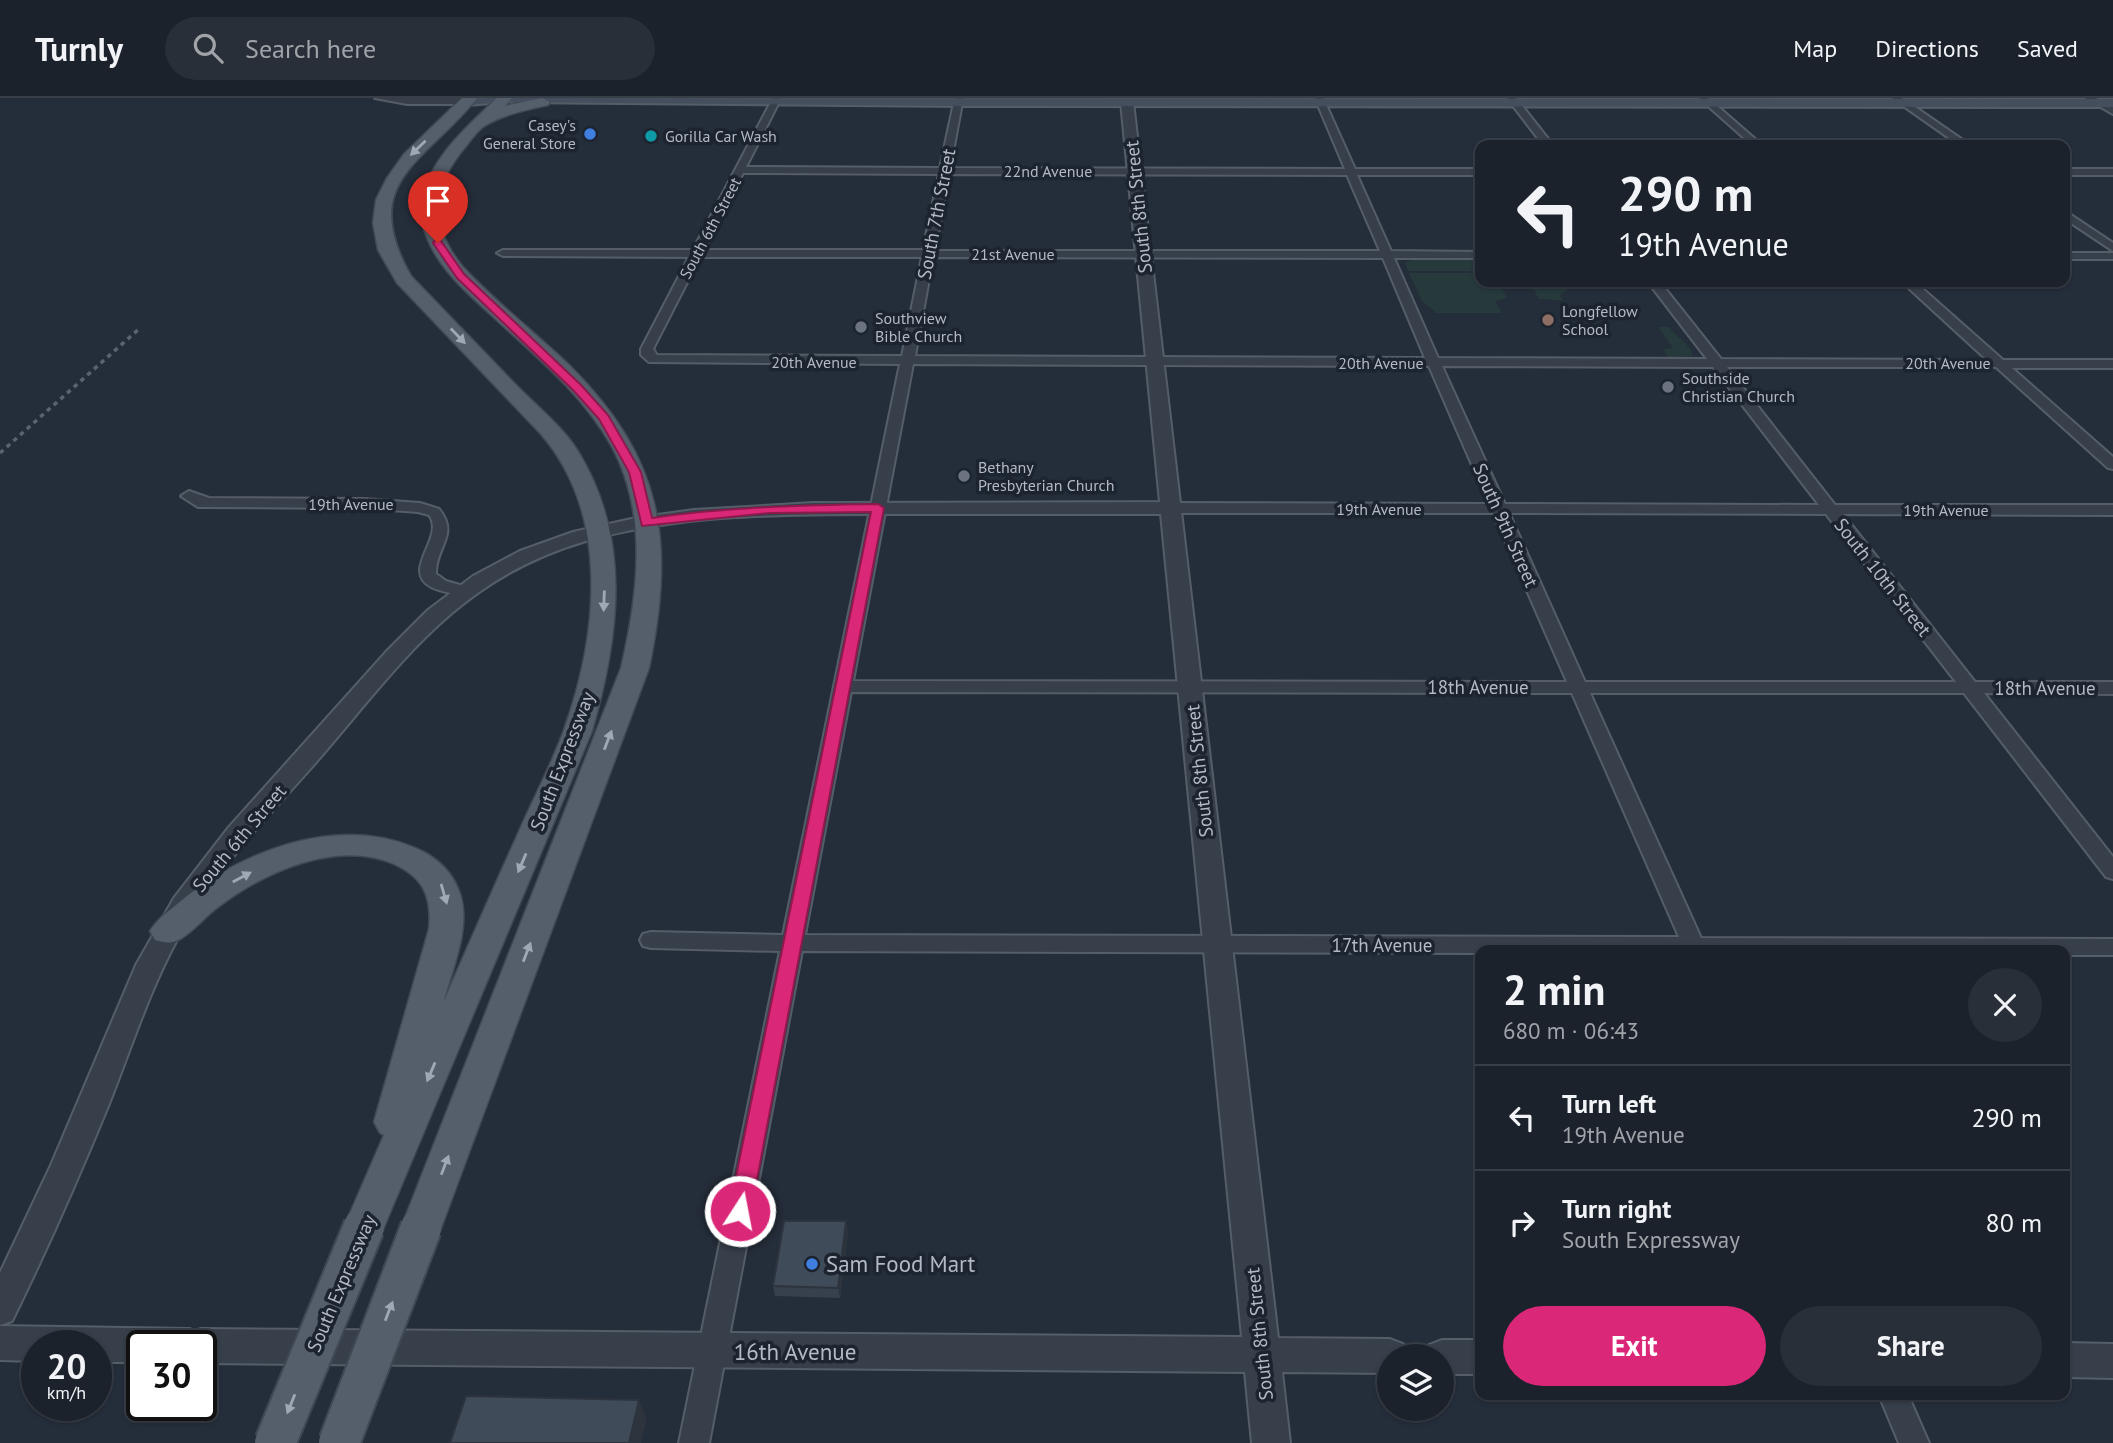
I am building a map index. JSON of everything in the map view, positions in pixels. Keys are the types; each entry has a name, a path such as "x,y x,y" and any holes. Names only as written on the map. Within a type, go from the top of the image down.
{"main road":[{"path":"468,99 543,102 776,99 2093,100 2113,103"},
{"name":"South Expressway","path":"275,1443 364,1227 578,730 591,689 600,643 605,570 601,533 589,494 567,452 403,279 391,262 384,245 381,216 384,197 393,178 408,157 468,99"},
{"path":"503,100 607,100"},
{"name":"South Expressway","path":"339,1443 635,668 651,583 647,523 635,472 604,417 577,387 460,276 438,243 429,214 435,182 446,160 503,100"},
{"path":"478,125 505,110 543,102"},
{"path":"167,931 209,896 246,874 313,850 354,846 380,848 409,856 439,878 446,896 446,929 364,1227"}],"street":[{"path":"379,98 407,101 468,99"},
{"name":"South 6th Street","path":"650,357 648,348 776,99"},
{"name":"South 7th Street","path":"694,1443 959,100"},
{"name":"South 8th Street","path":"1127,100 1271,1443"},
{"name":"South 9th Street","path":"1320,100 1434,363 1694,945"},
{"path":"1513,100 1544,140"},
{"path":"1706,100 1751,140"},
{"path":"1899,100 1958,140"},
{"path":"2093,100 2113,111"},
{"name":"22nd Avenue","path":"741,170 1475,172"},
{"path":"2070,172 2113,172"},
{"path":"2070,217 2113,247"},
{"name":"21st Avenue","path":"503,253 1475,255"},
{"path":"2070,256 2113,256"},
{"name":"South 10th Street","path":"1658,287 2113,872"},
{"path":"1914,287 2113,465"},
{"name":"20th Avenue","path":"650,357 673,361 2113,364"},
{"name":"19th Avenue","path":"189,496 198,502 209,503 389,504 425,507 440,518 442,529 427,573 436,583 464,591"},
{"name":"19th Avenue","path":"647,523 706,514 770,509 878,508 2113,510"},
{"name":"South 6th Street","path":"0,1309 44,1222 167,931 205,876 246,826 422,629 464,591 527,554 647,523"},
{"name":"18th Avenue","path":"843,686 2113,688"},
{"name":"17th Avenue","path":"651,940 1475,946"},
{"name":"17th Avenue","path":"2070,947 2113,947"},
{"path":"0,1343 126,1345"},
{"name":"16th Avenue","path":"217,1346 1377,1356"},
{"path":"1454,1357 1475,1357"},
{"path":"2070,1360 2113,1361"},
{"path":"1895,1400 1914,1443"}],"shaded area":[{"path":"1411,260 1475,260 1475,271 1408,271 1405,263"},
{"path":"1409,273 1475,273 1475,287 1501,287 1507,298 1495,301 1502,313 1436,313 1422,301"},
{"path":"1532,287 1566,287 1567,291 1559,294 1563,300 1569,301 1539,299"},
{"path":"1658,327 1669,327 1693,356 1669,358 1663,349 1673,348"}],"building":[{"name":"Sam Food Mart","path":"784,1221 846,1221 838,1288 773,1286"},
{"path":"466,1396 639,1400 629,1443 450,1443"}],"railway":[{"path":"0,453 139,329"}],"place":[{"name":"Casey's General Store","path":"590,134"},
{"name":"Gorilla Car Wash","path":"651,136"},
{"name":"Longfellow School","path":"1548,320"},
{"name":"Southview Bible Church","path":"861,327"},
{"name":"Southside Christian Church","path":"1668,387"},
{"name":"Bethany Presbyterian Church","path":"964,476"},
{"name":"Sam Food Mart","path":"812,1264"}],"route":[{"path":"438,243 460,276 577,387 604,417 635,472 647,523 706,514 770,509 878,508 740,1211"}]}
